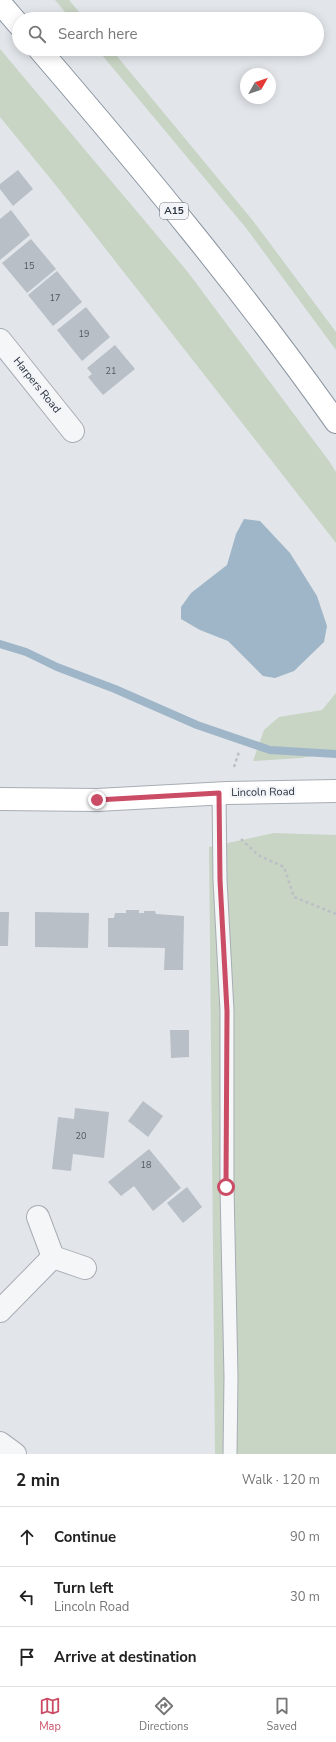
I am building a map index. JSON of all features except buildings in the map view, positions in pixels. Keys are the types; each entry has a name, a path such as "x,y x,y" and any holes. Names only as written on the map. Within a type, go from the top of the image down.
{"main road":[{"path":"0,3 12,18"},
{"name":"A15","path":"45,56 216,261 267,327 336,422"},
{"name":"Lincoln Road","path":"0,799 97,800 219,793 335,790"}],"street":[{"name":"Harpers Road","path":"0,340 73,431"},
{"path":"38,1217 53,1257"},
{"path":"53,1257 86,1268"},
{"path":"0,1311 53,1257"},
{"path":"0,1443 14,1454"}],"lane":[{"path":"219,793 220,880 227,1011 226,1187 231,1378 230,1454"}],"path":[{"path":"238,837 258,855 284,867 294,897 336,914"}],"green space":[{"path":"55,0 69,0 79,12 65,12"},
{"path":"0,49 187,271 329,461 336,472 336,543 54,183 0,117"},
{"path":"103,56 117,56 254,222 336,332 336,350 246,228"},
{"path":"336,693 336,752 301,758 253,761 264,730 279,717 322,710"},
{"path":"274,833 336,835 336,1454 215,1454 209,847"}],"water":[{"path":"244,519 260,521 290,553 317,596 327,626 324,642 294,671 275,678 263,676 228,641 200,630 181,619 181,607 191,593 227,565 236,534"}],"waterway":[{"path":"0,644 26,652 57,667 115,689 197,725 270,750 336,754"}],"route":[{"path":"97,800 219,793 220,880 227,1011 226,1187"}]}
